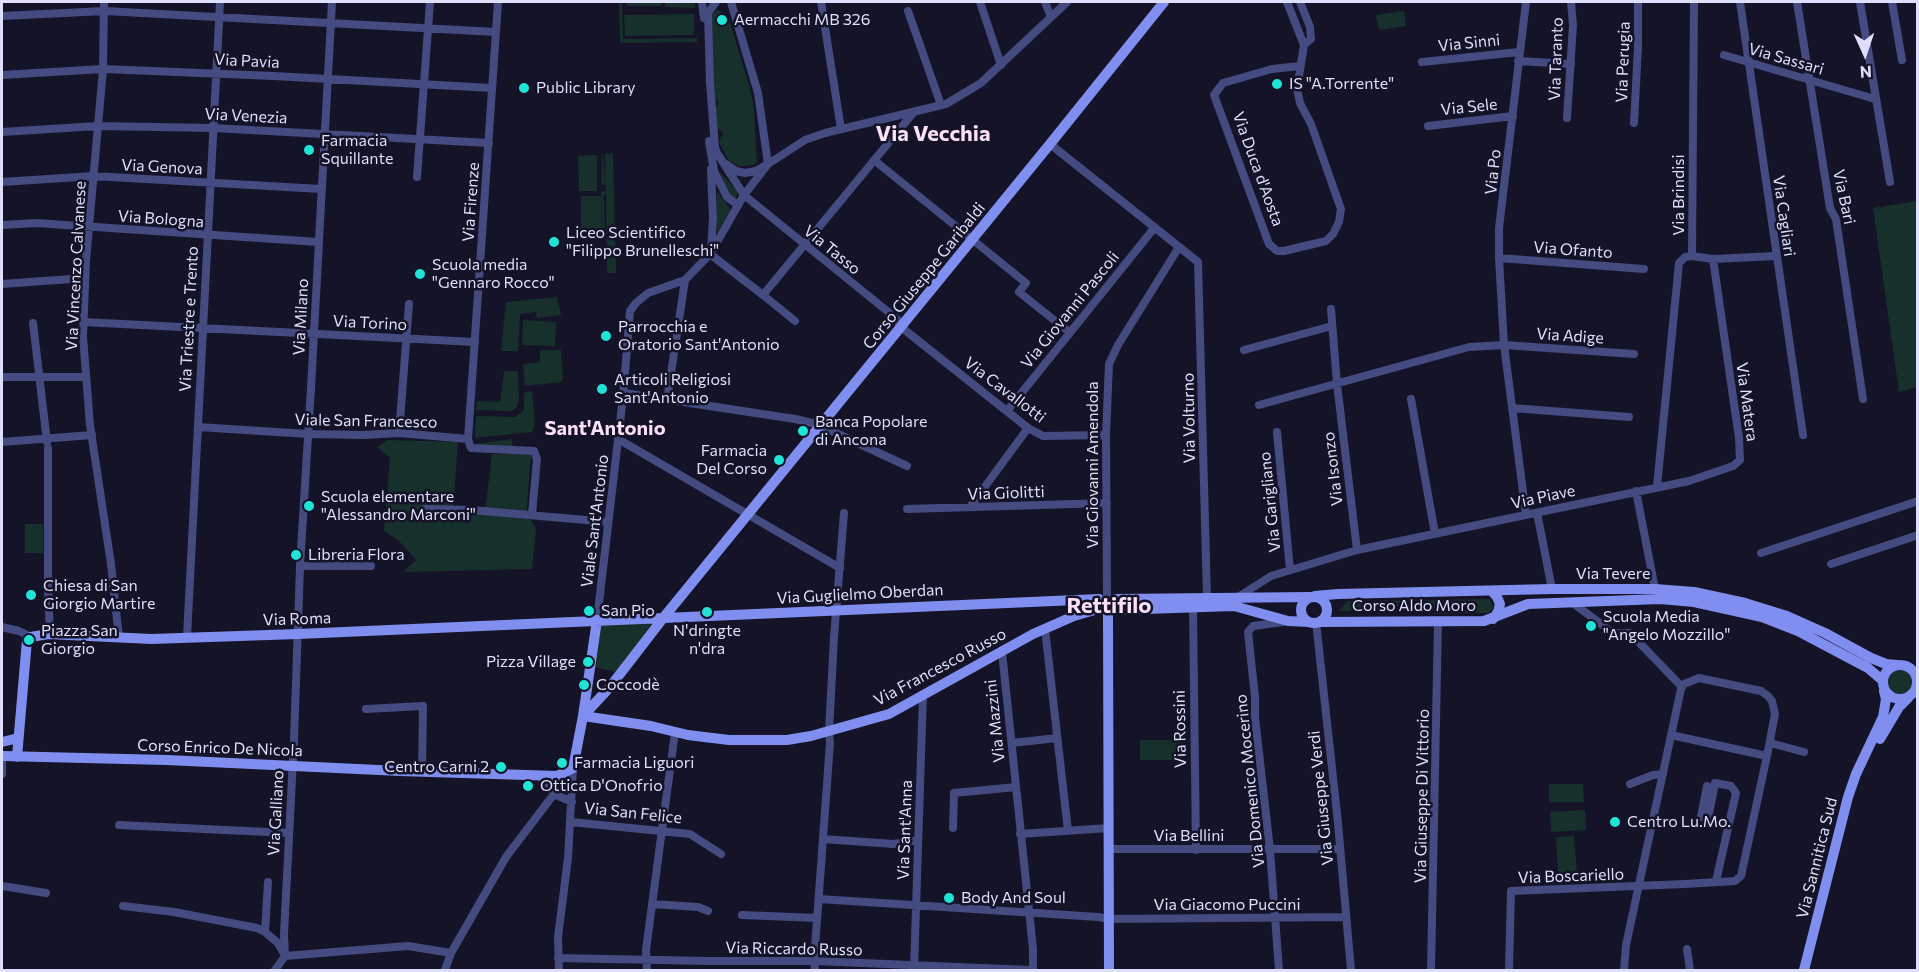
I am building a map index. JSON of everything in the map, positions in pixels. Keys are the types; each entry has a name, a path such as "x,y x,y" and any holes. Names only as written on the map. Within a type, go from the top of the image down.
{"street":[{"name":"Via Vincenzo Calvanese","path":"104,2 103,69 83,322 92,435 109,542 119,638"},
{"name":"Via Triestre e Trento","path":"187,637 219,2"},
{"name":"Via Milano","path":"298,634 332,2"},
{"path":"417,177 430,2"},
{"name":"Via Firenze","path":"468,440 498,2"},
{"path":"702,2 713,152 713,218 710,254 795,321"},
{"path":"716,2 708,13 714,171 729,199 738,205"},
{"path":"732,2 758,93 768,164"},
{"path":"821,2 841,129"},
{"path":"980,2 1001,65"},
{"path":"1045,2 1051,17"},
{"path":"713,152 730,168 741,172 753,172 805,141 825,133 941,105 981,83 1067,2"},
{"path":"1050,144 1164,2"},
{"path":"1287,2 1304,45"},
{"name":"Via Duca d'Aosta","path":"1300,2 1310,27 1311,39 1304,45 1297,88 1300,103 1311,124 1341,209 1339,222 1326,242 1277,251 1269,244 1214,94 1223,83 1272,69 1300,66"},
{"name":"Via Po","path":"1526,2 1499,228 1504,345 1526,515"},
{"name":"Via Taranto","path":"1567,118 1573,25 1571,2"},
{"name":"Via Perugia","path":"1634,123 1638,2"},
{"name":"Via Brindisi","path":"1657,486 1679,263 1682,258 1692,256 1694,2"},
{"name":"Via Cagliari","path":"1740,2 1803,435"},
{"name":"Via Bari","path":"1797,2 1830,207 1836,219 1863,399"},
{"path":"1860,2 1890,182"},
{"path":"1892,2 1902,60"},
{"path":"2,16 105,11 496,32"},
{"path":"908,11 941,105"},
{"name":"Via Sassari","path":"1724,55 1875,99"},
{"name":"Via Sinni","path":"1422,62 1519,56 1571,64"},
{"name":"Via Pavia","path":"2,75 103,69 492,88"},
{"path":"763,295 914,112"},
{"name":"Via Sele","path":"1428,126 1513,116"},
{"name":"Via Venezia","path":"2,132 98,126 213,128 489,143"},
{"name":"Via Volturno","path":"1050,144 1198,262 1207,597"},
{"name":"Corso Giuseppe Garibaldi","path":"584,716 610,687 748,513 1050,144"},
{"path":"713,152 744,195"},
{"path":"874,160 1026,283 1019,292 1070,332"},
{"name":"Viale Sant'Antonio","path":"597,620 624,393 630,311 648,293 685,280 710,254 744,195 768,164"},
{"name":"Via Genova","path":"2,182 93,176 321,189"},
{"name":"Via Tasso","path":"744,195 897,319 901,327"},
{"name":"Via Bologna","path":"2,225 36,223 318,242"},
{"name":"Via Giovanni Pascoli","path":"1007,411 1155,227"},
{"name":"Via Giovanni Amendola","path":"1109,970 1106,435 1109,364 1123,336 1179,247"},
{"path":"1692,256 1713,259 1776,256"},
{"name":"Via Ofanto","path":"1499,258 1644,269"},
{"name":"Via Matera","path":"1657,486 1689,481 1733,466 1740,460 1713,259"},
{"path":"2,284 85,278"},
{"path":"667,400 685,280"},
{"path":"399,433 409,304"},
{"name":"Via Isonzo","path":"1331,309 1337,384 1357,550"},
{"name":"Via Torino","path":"83,322 475,342"},
{"path":"33,323 48,443 50,634"},
{"path":"1244,350 1332,326"},
{"name":"Via Cavallotti","path":"901,327 1028,428 1043,436 1106,435"},
{"path":"1259,405 1469,347 1504,345"},
{"name":"Via Adige","path":"1504,345 1634,354"},
{"path":"2,377 86,377"},
{"path":"624,393 795,419 821,426 907,466"},
{"path":"1411,399 1435,534"},
{"path":"1512,408 1629,417"},
{"name":"Viale San Francesco","path":"198,427 308,434 399,433 468,440 471,448 534,451 537,459 532,515"},
{"path":"970,507 1028,428"},
{"name":"Via Garigliano","path":"1277,432 1290,570"},
{"path":"2,442 48,443 92,435"},
{"path":"618,439 840,568"},
{"name":"Via Piave","path":"1238,597 1270,576 1357,550 1657,486"},
{"path":"1636,491 1655,589"},
{"path":"1761,553 1917,501"},
{"name":"Via Giolitti","path":"907,509 1107,503"},
{"path":"425,509 472,510 608,522"},
{"path":"815,970 844,513"},
{"path":"1537,513 1552,589"},
{"path":"1831,564 1917,535"},
{"path":"300,566 371,566"},
{"name":"Via Tevere","path":"1238,597 1313,597 1338,594 1552,589 1655,589 1694,592 1764,609 1805,623 1886,664 1908,665"},
{"path":"1492,591 1500,604 1493,619"},
{"path":"1108,605 1207,597 1238,597"},
{"path":"1313,597 1326,605 1326,613 1315,622 1302,614 1305,602 1313,597"},
{"path":"1063,600 1074,616"},
{"name":"Via Guglielmo Oberdan","path":"597,620 1063,600 1108,605"},
{"name":"Corso Aldo Moro","path":"1108,605 1245,608 1288,621 1438,622 1484,621 1528,604 1660,600 1694,602 1762,617 1798,631 1868,668 1883,686"},
{"path":"1573,603 1613,633 1630,633 1682,687"},
{"name":"Via Francesco Russo","path":"584,716 675,732 752,741 787,740 829,732 889,714 1059,622 1108,605"},
{"name":"Via Rossini","path":"1193,608 1196,850"},
{"name":"Via Roma","path":"2,627 31,637 50,634 119,638 298,634 597,620"},
{"name":"Via San Felice","path":"558,970 558,937 571,822 573,768 584,716 597,620"},
{"name":"Via Domenico Mocerino","path":"1279,970 1270,850 1248,632 1253,626 1288,621"},
{"name":"Via Giuseppe Verdi","path":"1315,622 1351,970"},
{"name":"Via Giuseppe Di Vittorio","path":"1431,970 1438,622"},
{"path":"1045,629 1068,831"},
{"name":"Via Galliano","path":"285,956 284,934 298,634"},
{"path":"17,757 27,640 31,637"},
{"name":"Via Mazzini","path":"1002,652 1029,913 1031,970"},
{"path":"1908,665 1916,676 1917,687 1909,697 1898,700 1888,695 1883,686 1887,670 1908,665"},
{"path":"1624,970 1626,945 1682,687 1691,680 1699,678 1761,692 1768,696 1772,700 1775,714 1741,876 1736,881 1639,887"},
{"path":"589,685 610,687"},
{"name":"Via Sannitica Sud","path":"1804,970 1848,797 1856,774 1883,717 1886,699 1883,686"},
{"name":"Via Sant'Anna","path":"914,968 923,695"},
{"name":"Via Sannitica Sud","path":"1866,756 1884,733 1899,707 1909,697"},
{"path":"366,709 423,706 422,772"},
{"path":"647,970 646,959 652,904 675,732"},
{"path":"1671,735 1767,756"},
{"path":"2,742 18,738"},
{"path":"1012,743 1057,738"},
{"path":"1770,743 1804,752"},
{"path":"2,756 2,774"},
{"name":"Corso Enrico De Nicola","path":"2,756 167,760 541,777 557,776 573,768"},
{"path":"1630,784 1653,775 1663,774"},
{"path":"541,777 554,794 572,802"},
{"path":"1707,786 1701,817 1708,819 1715,783 1731,786 1736,793 1716,882"},
{"path":"953,828 954,793 1016,787"},
{"path":"446,970 451,953 506,857 554,794"},
{"name":"Via San Felice","path":"571,822 690,834 721,854"},
{"path":"119,825 289,833"},
{"path":"1020,834 1109,828"},
{"path":"823,839 894,844 918,840"},
{"name":"Via Bellini","path":"1109,849 1340,849"},
{"path":"266,932 268,882"},
{"path":"2,886 46,893"},
{"name":"Via Boscariello","path":"1509,970 1511,891 1639,887"},
{"name":"Via Giacomo Puccini","path":"819,899 1109,919 1346,917"},
{"path":"652,904 698,907 708,911"},
{"path":"123,906 174,912 257,928 266,932 278,943 285,956"},
{"path":"742,915 818,918"},
{"path":"275,970 285,956 408,946 451,953"},
{"path":"1687,949 1690,970"},
{"name":"Via Riccardo Russo","path":"558,958 708,962 814,961 914,968 1031,970"},
{"path":"708,962 709,970"}],"green space":[{"path":"619,2 622,2 623,39 697,38 697,42 620,43"},
{"path":"627,2 662,2 662,6 627,6"},
{"path":"665,2 695,3 695,8 665,7"},
{"path":"718,10 728,16 750,88 754,109 757,163 753,165 739,166 729,161 719,142 723,133 716,127 715,109 719,103 714,96 712,14"},
{"path":"1404,11 1406,26 1379,30 1376,15"},
{"path":"694,14 694,35 625,36 624,15"},
{"path":"613,153 616,273 607,273 606,193 604,196 605,238 603,238 601,192 606,191 606,185 601,184 602,154 605,183 605,154"},
{"path":"597,155 597,191 579,191 578,156"},
{"path":"719,171 737,191 735,198 731,197"},
{"path":"717,191 731,210 717,232"},
{"path":"581,196 601,196 602,230 581,230"},
{"path":"1917,201 1917,387 1899,392 1873,208"},
{"path":"557,297 561,315 537,318 536,312 520,314 518,351 501,351 506,302"},
{"path":"523,320 556,322 555,346 522,345"},
{"path":"540,350 561,350 563,378 561,382 525,386 523,364 540,362"},
{"path":"504,371 518,371 517,407 512,411 476,410 477,401 500,402"},
{"path":"532,391 535,424 532,432 475,438 476,416 515,417 524,410 524,393"},
{"path":"512,439 512,447 475,446 475,444"},
{"path":"388,440 458,442 453,509 485,511 492,454 531,454 526,519 531,520 536,529 532,569 403,572 416,560 399,541 384,531 390,458 377,447"},
{"path":"609,454 607,478 601,477 601,455"},
{"path":"25,524 43,524 43,553 25,553"},
{"path":"1489,599 1493,609 1488,613 1433,614 1438,609 1438,600"},
{"path":"1436,600 1436,610 1339,611 1348,601"},
{"path":"654,620 617,672 594,667 600,623"},
{"path":"1900,670 1905,671 1911,677 1911,687 1905,693 1900,694 1895,693 1889,687 1888,682 1889,677 1895,671"},
{"path":"1140,740 1185,740 1185,760 1140,760"},
{"path":"1549,784 1583,784 1584,802 1549,802"},
{"path":"1585,810 1586,830 1551,832 1550,812"},
{"path":"1574,836 1577,874 1558,875 1556,837"}],"place":[{"name":"Aermacchi MB 326","path":"722,20"},
{"name":"IS \"A.Torrente\"","path":"1277,84"},
{"name":"Public Library","path":"524,88"},
{"name":"Farmacia Squillante","path":"309,150"},
{"name":"Liceo Scientifico \"Filippo Brunelleschi\"","path":"554,242"},
{"name":"Scuola media \"Gennaro Rocco\"","path":"420,274"},
{"name":"Parrocchia e Oratorio Sant'Antonio","path":"606,336"},
{"name":"Articoli Religiosi Sant'Antonio","path":"602,389"},
{"name":"Banca Popolare di Ancona","path":"803,431"},
{"name":"Farmacia Del Corso","path":"779,460"},
{"name":"Scuola elementare \"Alessandro Marconi\"","path":"309,506"},
{"name":"Libreria Flora","path":"296,555"},
{"name":"Chiesa di San Giorgio Martire","path":"31,595"},
{"name":"San Pio","path":"589,611"},
{"name":"N'dringte n'dra","path":"707,612"},
{"name":"Scuola Media \"Angelo Mozzillo\"","path":"1591,626"},
{"name":"Piazza San Giorgio","path":"29,640"},
{"name":"Pizza Village","path":"588,662"},
{"name":"Coccodè","path":"584,685"},
{"name":"Farmacia Liguori","path":"562,763"},
{"name":"Centro Carni 2","path":"501,767"},
{"name":"Ottica D'Onofrio","path":"528,786"},
{"name":"Centro Lu.Mo.","path":"1615,822"},
{"name":"Body And Soul","path":"949,898"}],"district":[{"name":"Via Vecchia","path":"933,134"},
{"name":"Sant'Antonio","path":"605,428"},
{"name":"Rettifilo","path":"1109,606"}]}
